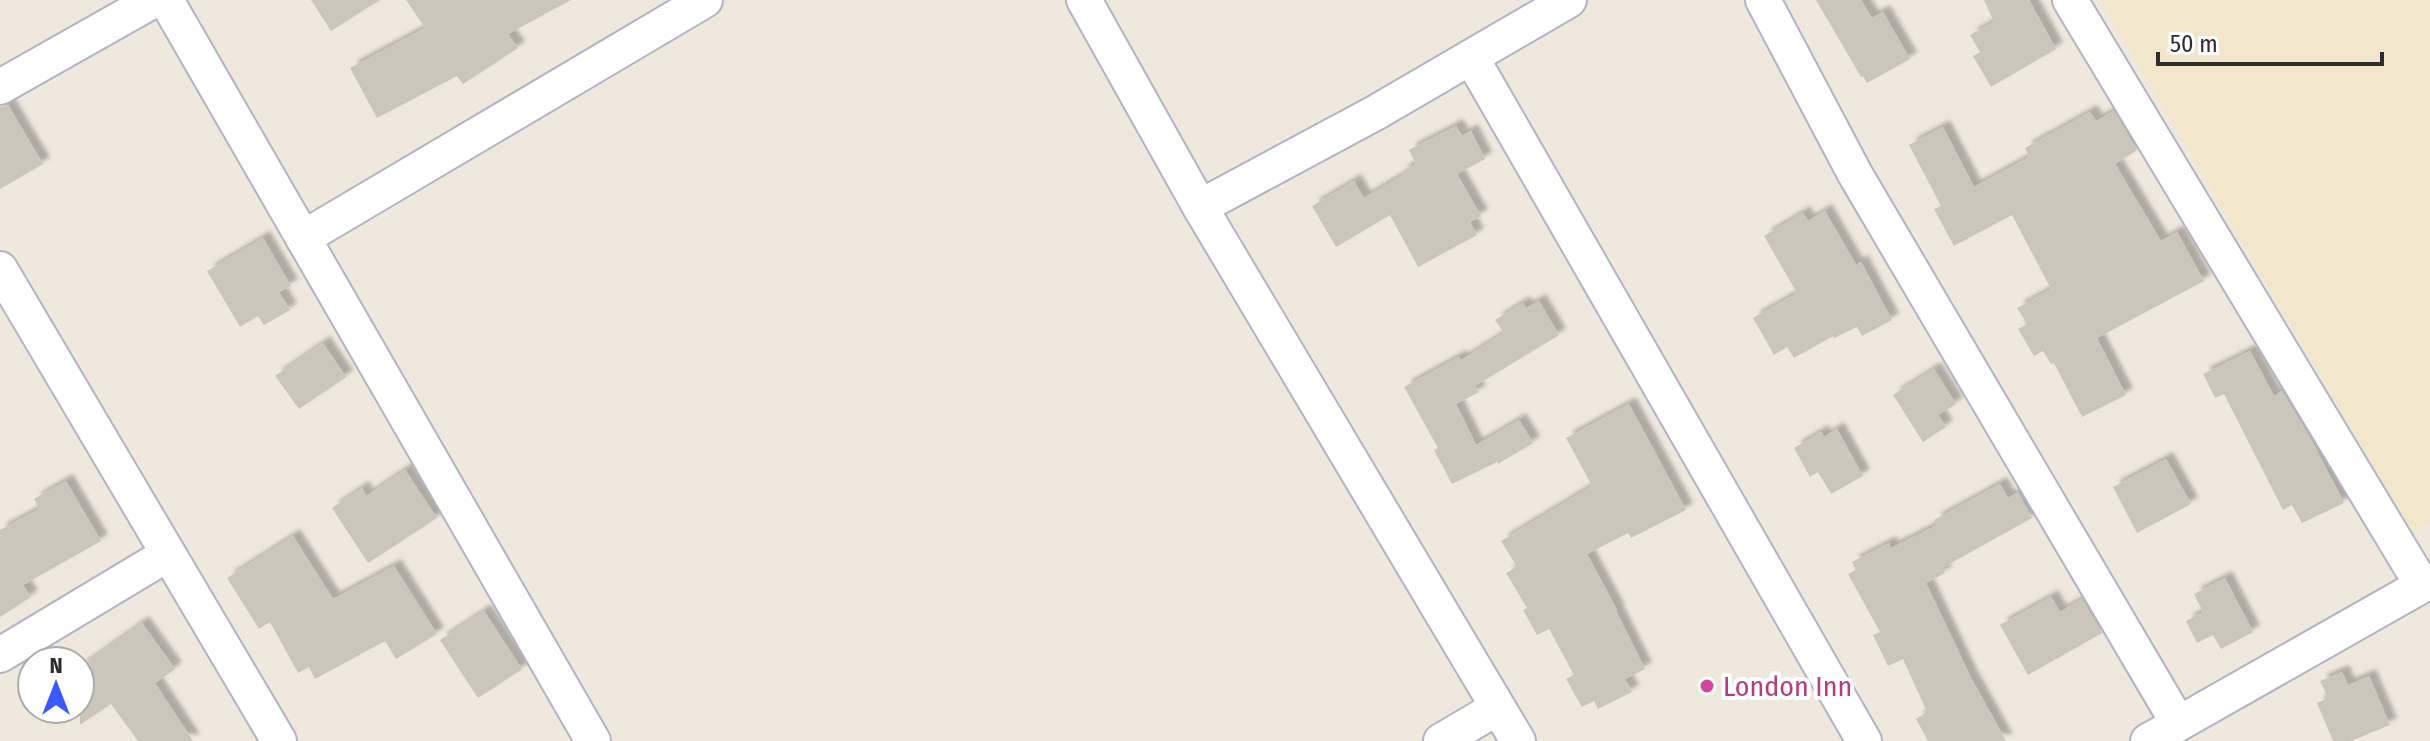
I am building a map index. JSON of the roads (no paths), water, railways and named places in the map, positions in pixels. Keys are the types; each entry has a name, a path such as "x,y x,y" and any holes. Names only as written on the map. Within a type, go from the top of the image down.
{"street":[{"path":"0,87 154,0"},
{"path":"166,0 593,741"},
{"path":"303,238 705,0"},
{"path":"1084,0 1200,207 1518,741"},
{"path":"1200,207 1375,113 1569,0"},
{"path":"1763,0 1855,174 2178,723"},
{"path":"2070,0 2426,583 2148,741"},
{"path":"1471,57 1864,741"},
{"path":"0,269 279,741"},
{"path":"0,655 168,554"},
{"path":"1441,741 1497,708"}],"place":[{"name":"London Inn","path":"1707,686"}]}
